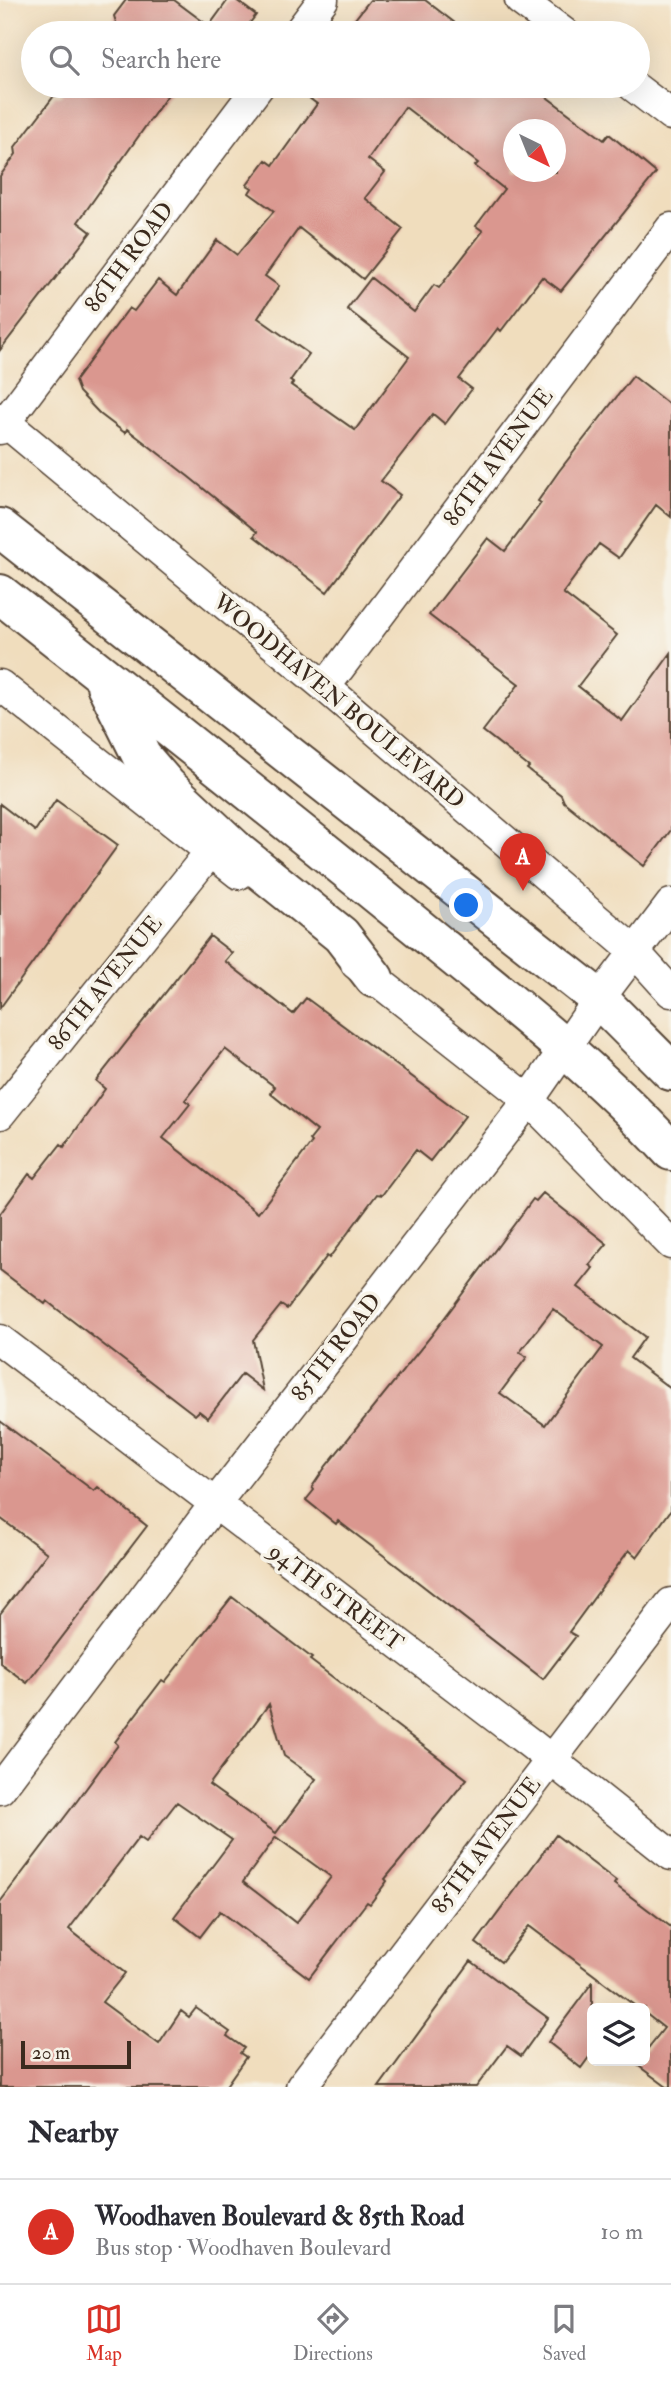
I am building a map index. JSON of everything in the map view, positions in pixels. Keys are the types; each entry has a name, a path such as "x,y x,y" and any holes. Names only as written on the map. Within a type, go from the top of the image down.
{"main road":[{"path":"0,528 599,999 671,1071"},
{"path":"0,594 260,799 566,1048 639,1116 671,1151"},
{"path":"98,671 142,757 167,786 239,853 341,935 374,978"}],"street":[{"path":"307,21 323,0"},
{"path":"520,0 548,21"},
{"name":"86TH ROAD","path":"2,423 250,98"},
{"path":"649,98 671,115"},
{"name":"86TH AVENUE","path":"325,687 671,228"},
{"name":"WOODHAVEN BOULEVARD","path":"2,423 325,687 634,951 671,992"},
{"path":"0,685 529,1100 671,1244"},
{"name":"86TH AVENUE","path":"0,1114 211,852"},
{"name":"85TH ROAD","path":"0,1790 214,1505 529,1100 599,999 671,904"},
{"name":"94TH STREET","path":"0,1340 551,1760 671,1855"},
{"name":"85TH AVENUE","path":"301,2087 671,1603"}],"building":[{"path":"126,0 174,0 202,21 116,21 114,16"},
{"path":"228,0 236,0 256,15 251,21 213,21"},
{"path":"370,0 425,0 452,21 353,21"},
{"path":"52,98 166,98 78,222 91,232 0,350 0,176 16,154 15,147"},
{"path":"309,98 548,98 604,140 609,134 656,173 561,291 542,277 501,331 498,328 459,379 472,389 445,424 433,414 381,481 400,495 327,592 254,536 257,532 189,477 127,429 125,433 100,414 79,392 75,381 129,308 134,311 158,280 177,295 217,240 237,255 274,211 249,193 252,188 247,185 266,160 273,165 317,104","holes":["405,107 478,163 475,166 504,189 476,226 483,231 439,288 434,285 414,312 371,278 347,309 409,357 355,430 291,385 293,383 290,381 309,354 258,318 279,286 265,276 299,228 363,279 403,229 365,198 385,172 368,159"]},
{"path":"633,376 671,406 671,517 656,505 619,558 599,544 563,593 617,635 578,686 622,721 671,653 671,830 644,866 564,802 561,795 483,731 519,684 429,615 488,538 505,551 541,503 538,501 559,471"},
{"path":"56,800 118,845 0,1008 0,804 35,831"},
{"path":"210,936 232,953 225,961 293,1014 306,998 465,1116 430,1161 416,1150 382,1195 377,1194 287,1309 281,1305 253,1340 263,1390 242,1374 208,1418 199,1411 195,1415 47,1301 45,1304 0,1270 0,1214 29,1174 34,1178 61,1144 64,1147 105,1089 96,1081","holes":["225,1049 275,1087 270,1093 317,1131 310,1140 312,1142 258,1213 163,1138 190,1104 185,1100"]},
{"path":"543,1193 607,1244 589,1265 593,1268 578,1287 645,1337 630,1358 671,1389 671,1510 637,1557 629,1550 569,1632 576,1636 543,1679 338,1521 336,1524 306,1500 326,1466 431,1336 533,1199 536,1201","holes":["553,1309 603,1347 545,1425 500,1393 527,1357 520,1352"]},
{"path":"0,1421 94,1491 98,1487 147,1526 27,1683 0,1663 0,1614 47,1553 0,1518"},
{"path":"232,1597 467,1779 309,1978 220,1911 200,1937 174,1917 232,1840 177,1802 146,1842 139,1837 69,1929 125,1973 102,2002 159,2044 181,2011 189,2017 196,2008 230,2032 227,2036 244,2048 240,2053 246,2057 225,2087 0,2087 0,1902 118,1745 115,1742 162,1680 165,1682","holes":["269,1704 284,1756 316,1779 276,1833 209,1785","276,1837 331,1877 296,1923 243,1882"]},
{"path":"556,1835 671,1927 671,2087 667,2087 639,2066 650,2066 650,2046 664,2028 650,2017 650,2003 631,2003 529,1926 501,1962 476,1943"},
{"path":"471,1961 548,2018 521,2056 507,2046 476,2087 379,2087"},
{"path":"592,1983 592,2003 587,2003 587,2060 581,2068 548,2042"}],"place":[{"name":"Woodhaven Boulevard & 85th Road","path":"523,891"}]}
